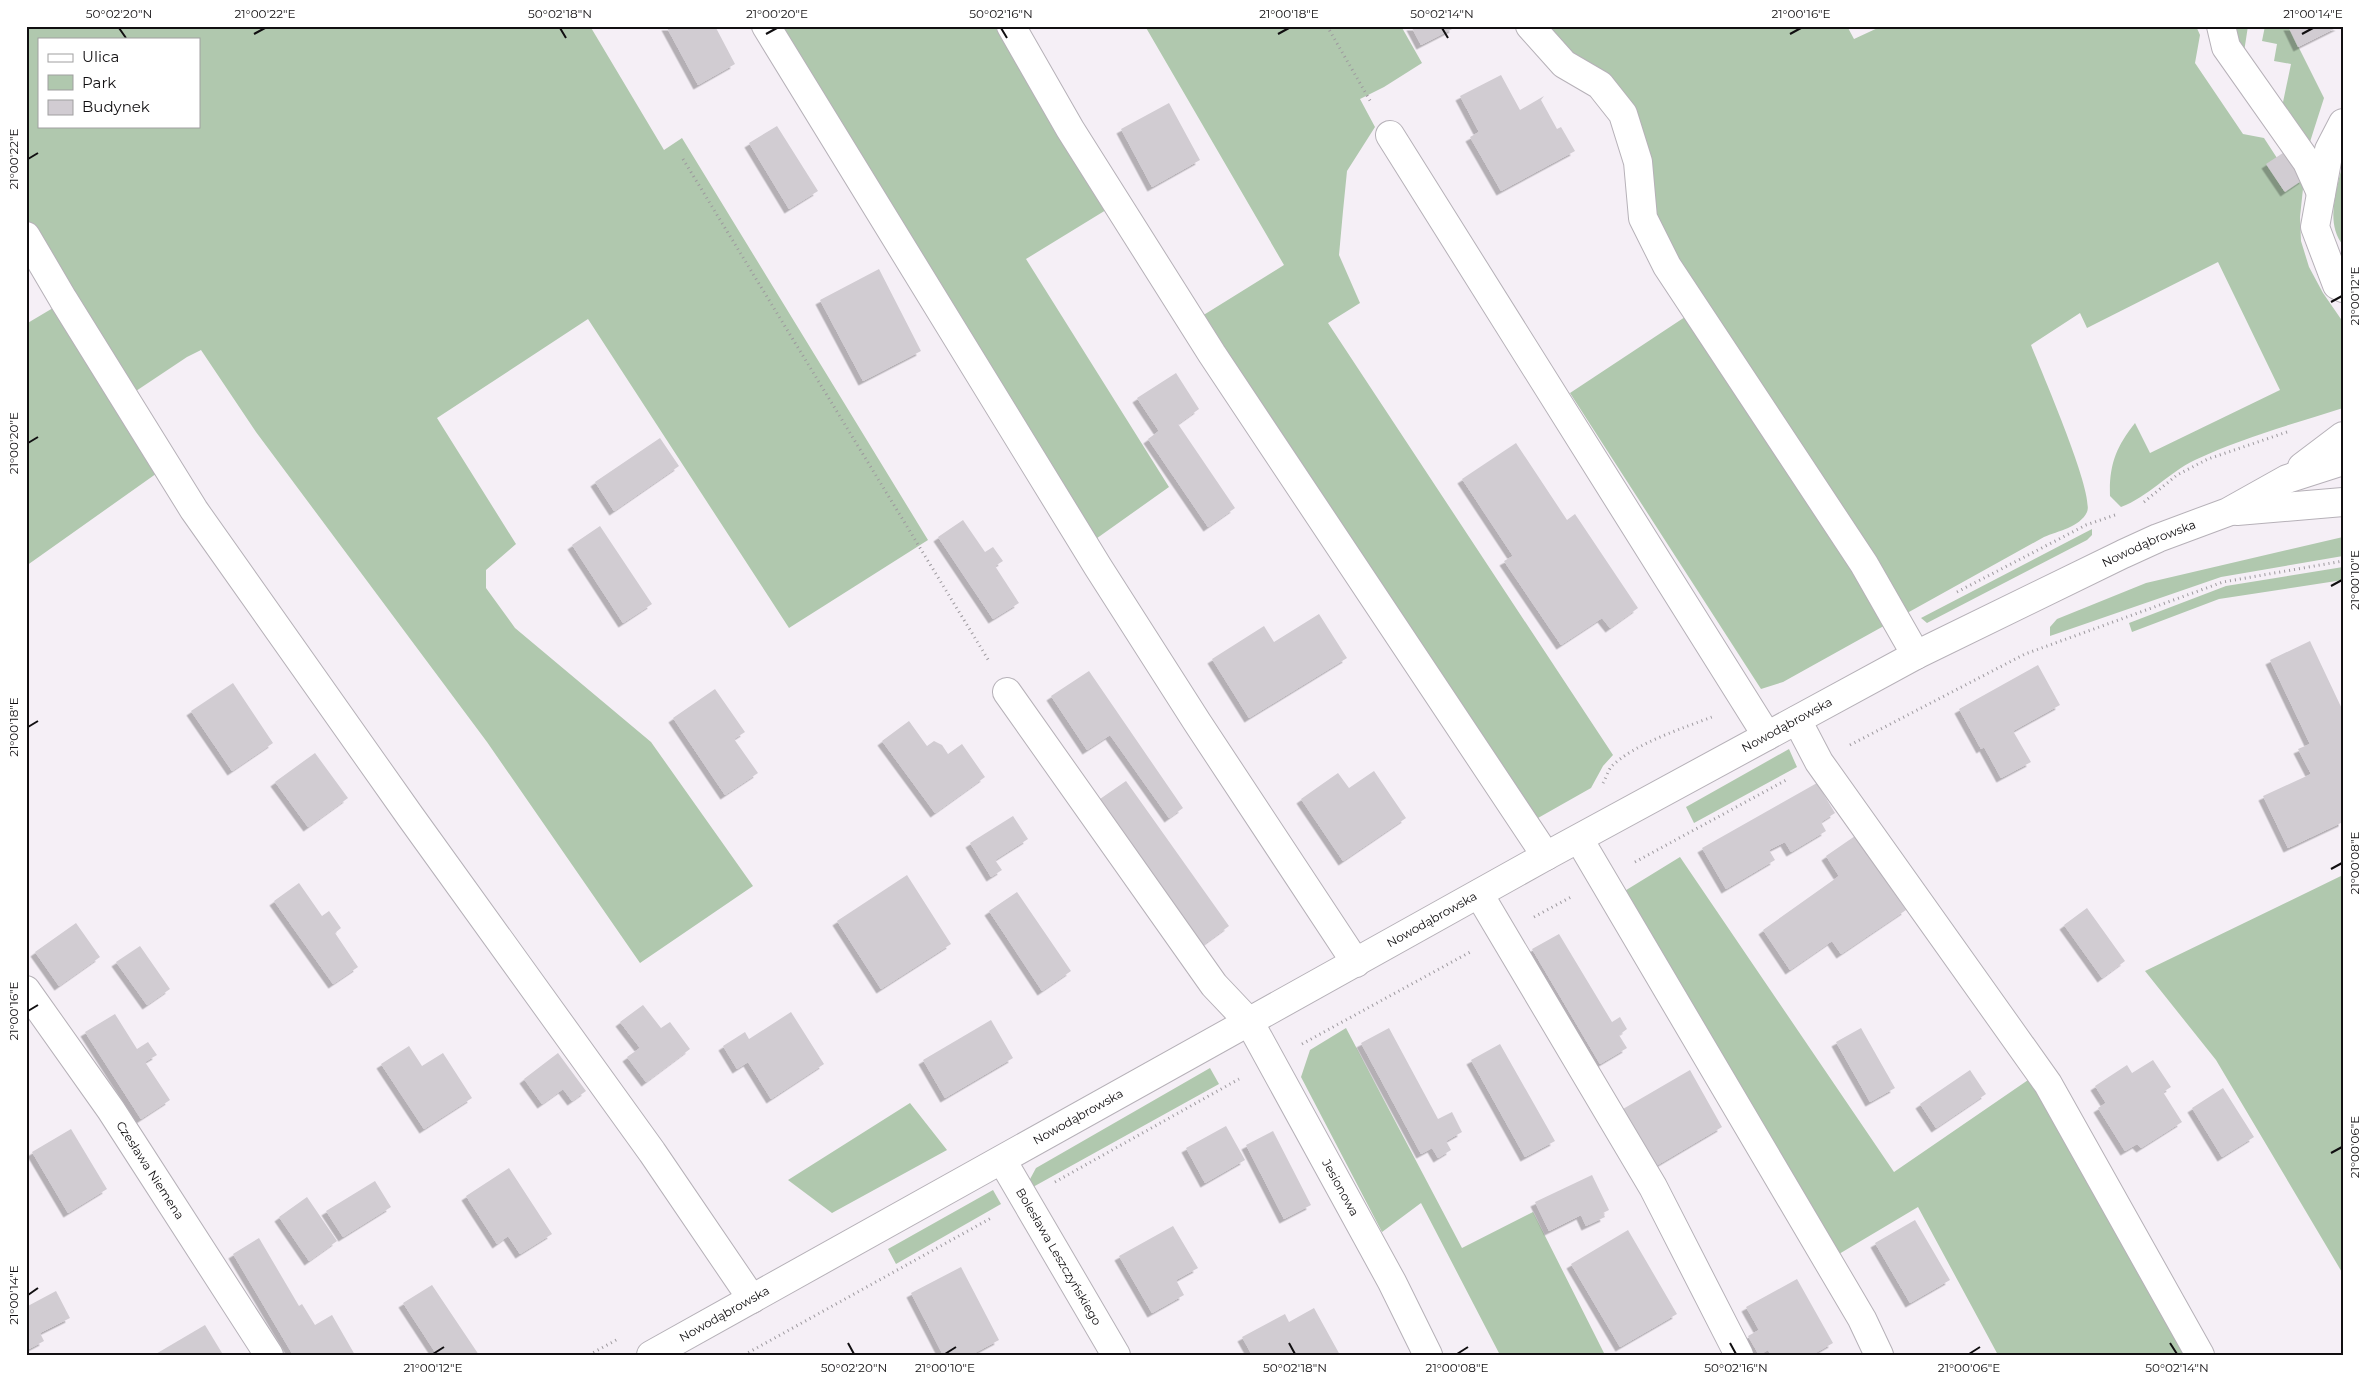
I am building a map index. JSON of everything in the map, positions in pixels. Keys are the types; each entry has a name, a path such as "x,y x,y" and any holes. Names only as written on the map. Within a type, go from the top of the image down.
{"street":[{"path":"766,26 1098,567 1197,722 1356,962"},
{"path":"1011,26 1070,128 1212,354 1546,856"},
{"path":"1530,26 1564,64 1600,84 1624,114 1638,162 1643,218 1667,266 1864,564 1916,655"},
{"path":"2221,26 2226,47 2307,162 2321,193"},
{"path":"2343,123 2329,150 2315,227 2337,285 2343,288"},
{"path":"1390,135 1767,736"},
{"path":"26,236 63,300 194,510 410,816 652,1152 752,1299"},
{"path":"2287,479 2343,436"},
{"name":"Nowodąbrowska","path":"651,1355 1250,1023 1546,856 1916,655 2123,554 2182,528 2228,512 2287,479 2343,461"},
{"name":"Nowodąbrowska","path":"2228,512 2343,502"},
{"name":"Jesionowa","path":"1007,692 1214,985 1250,1023 1392,1282 1428,1355"},
{"path":"1797,720 1819,762 2048,1084 2200,1355"},
{"path":"1579,839 1852,1302 1880,1355"},
{"path":"1479,894 1653,1187 1739,1355"},
{"name":"Czesława Niemena","path":"26,990 111,1110 269,1355"},
{"name":"Bolesława Leszczyńskiego","path":"1002,1160 1116,1355"}],"path":[{"path":"1327,26 1390,135"},
{"path":"683,159 1007,692"}],"green space":[{"path":"26,26 590,26 664,150 682,138 928,540 789,628 588,319 437,418 516,544 486,570 486,588 515,628 651,742 753,886 640,963 487,742 256,432 201,350 187,357 130,395 26,219"},
{"path":"780,26 1000,26 1106,210 1026,259 1169,487 1093,541"},
{"path":"1145,26 1401,26 1422,63 1384,87 1360,99 1375,127 1347,171 1339,255 1360,303 1328,323 1613,755 1603,766 1591,788 1538,818 1202,316 1284,265"},
{"path":"1517,26 1847,26 1854,39 1882,26 2196,26 2200,35 2195,63 2243,134 2264,138 2277,158 2267,165 2284,191 2304,179 2300,217 2301,241 2309,267 2323,293 2343,322 2343,408 2249,438 2195,460 2131,503 2121,507 2110,496 2112,466 2118,448 2135,423 2150,453 2280,390 2218,262 2087,328 2080,313 2031,345 2066,432 2083,482 2087,501 2087,512 2084,517 2074,525 2044,537 1783,682 1761,689 1570,393 1688,315 1628,218 1630,187 1628,152 1612,117 1585,85"},
{"path":"2235,26 2248,26 2244,52 2234,35"},
{"path":"2265,26 2288,26 2324,98 2309,145 2282,107 2291,64 2274,61 2277,44 2262,41"},
{"path":"2343,161 2343,245 2337,236 2333,215"},
{"path":"58,305 160,471 26,566 26,324"},
{"path":"2092,529 2092,535 2087,540 1927,623 1921,618"},
{"path":"2343,537 2343,556 2221,577 2050,636 2050,627 2057,619 2146,583"},
{"path":"2343,567 2343,580 2219,599 2132,632 2129,623 2226,586"},
{"path":"1789,749 1797,767 1694,823 1686,807"},
{"path":"1680,857 1894,1172 2031,1078 2186,1355 1998,1355 1918,1207 1839,1254 1623,892"},
{"path":"2343,875 2343,1274 2216,1060 2145,971"},
{"path":"1346,1028 1462,1248 1533,1212 1605,1355 1500,1355 1421,1203 1382,1232 1301,1077 1310,1050"},
{"path":"1210,1068 1219,1084 1033,1187 1029,1181 1036,1168"},
{"path":"910,1103 947,1150 832,1213 788,1180"},
{"path":"993,1190 1001,1204 896,1264 888,1249"}],"building":[{"path":"666,26 715,26 735,64 698,85"},
{"path":"1411,26 1453,26 1454,28 1421,45"},
{"path":"2288,26 2340,26 2298,47"},
{"path":"1501,75 1520,110 1544,96 1541,100 1557,129 1561,127 1575,151 1501,191 1470,137 1479,132 1460,96"},
{"path":"1169,103 1200,160 1152,187 1121,129"},
{"path":"777,126 818,191 789,209 749,143"},
{"path":"2286,151 2304,179 2285,192 2266,164"},
{"path":"879,269 921,351 863,381 820,300"},
{"path":"1176,373 1199,409 1178,424 1235,508 1208,527 1148,439 1159,431 1137,398"},
{"path":"660,438 679,466 614,511 595,482"},
{"path":"1516,443 1567,520 1575,514 1638,608 1610,628 1602,618 1561,645 1504,561 1513,556 1462,479"},
{"path":"963,520 985,552 993,547 1003,561 995,566 1019,603 993,619 938,537"},
{"path":"600,526 652,604 623,623 572,545"},
{"path":"1319,614 1347,658 1249,718 1212,659 1264,626 1274,642"},
{"path":"2310,641 2343,711 2343,822 2288,848 2263,796 2311,774 2298,749 2310,744 2270,660"},
{"path":"2038,665 2060,705 2013,731 2031,762 2001,778 1984,747 1981,749 1959,709"},
{"path":"1089,671 1183,808 1169,818 1110,735 1087,750 1051,696"},
{"path":"233,683 273,743 232,771 191,711"},
{"path":"715,689 745,732 734,739 758,773 725,795 673,718"},
{"path":"909,721 927,746 934,741 942,745 948,754 962,744 985,777 935,813 882,741"},
{"path":"315,753 348,798 308,827 275,782"},
{"path":"1374,771 1406,818 1343,861 1301,799 1338,773 1349,788"},
{"path":"1126,781 1229,926 1203,945 1100,799"},
{"path":"1817,783 1835,813 1821,822 1826,831 1791,852 1785,842 1769,850 1775,860 1726,889 1702,848"},
{"path":"1013,816 1028,839 995,860 1002,870 991,877 970,843"},
{"path":"1855,836 1906,910 1841,954 1832,941 1790,970 1763,930 1839,876 1826,856"},
{"path":"907,875 951,944 881,989 837,921"},
{"path":"299,883 322,916 329,911 341,928 335,933 358,967 333,984 274,901"},
{"path":"1017,892 1071,971 1042,991 989,911"},
{"path":"2087,908 2125,961 2102,978 2064,925"},
{"path":"76,923 100,957 59,986 35,952"},
{"path":"1559,934 1612,1022 1620,1017 1627,1029 1619,1035 1627,1048 1600,1064 1532,949"},
{"path":"140,946 170,989 147,1005 116,962"},
{"path":"643,1005 661,1028 670,1022 690,1049 646,1082 627,1057 640,1048 620,1022"},
{"path":"791,1012 824,1064 771,1099 748,1062 737,1069 723,1046 745,1032 749,1039"},
{"path":"115,1014 137,1049 148,1042 157,1055 145,1062 170,1100 141,1119 85,1032"},
{"path":"991,1020 1013,1058 945,1098 923,1060"},
{"path":"1389,1028 1438,1119 1452,1112 1462,1132 1446,1141 1451,1150 1438,1158 1432,1148 1421,1154 1361,1043"},
{"path":"1861,1028 1895,1088 1870,1102 1836,1042"},
{"path":"1500,1044 1555,1141 1525,1157 1471,1060"},
{"path":"409,1046 422,1066 443,1053 472,1098 424,1129 381,1064"},
{"path":"558,1053 586,1091 572,1101 563,1089 542,1104 524,1079"},
{"path":"2153,1060 2171,1087 2163,1092 2182,1122 2141,1148 2137,1144 2125,1151 2098,1108 2106,1103 2095,1086 2127,1065 2132,1073"},
{"path":"1690,1070 1722,1127 1656,1166 1623,1109"},
{"path":"1970,1070 1986,1094 1936,1128 1920,1104"},
{"path":"2223,1088 2254,1137 2222,1157 2192,1108"},
{"path":"1226,1126 1245,1160 1205,1183 1186,1148"},
{"path":"71,1129 107,1189 68,1213 32,1152"},
{"path":"1273,1131 1311,1205 1284,1219 1246,1145"},
{"path":"509,1168 552,1234 520,1254 508,1236 497,1244 466,1196"},
{"path":"1592,1175 1609,1210 1603,1213 1605,1217 1586,1226 1581,1215 1549,1231 1535,1202"},
{"path":"375,1181 391,1207 343,1237 326,1211"},
{"path":"307,1197 337,1241 309,1261 279,1217"},
{"path":"1915,1220 1950,1280 1910,1303 1875,1243"},
{"path":"1173,1226 1198,1268 1176,1280 1184,1295 1152,1313 1119,1256"},
{"path":"1628,1230 1677,1314 1620,1347 1571,1264"},
{"path":"259,1238 299,1306 302,1304 315,1325 332,1315 355,1355 293,1355 233,1254"},
{"path":"961,1267 999,1340 971,1355 943,1355 911,1293"},
{"path":"1797,1279 1833,1343 1812,1355 1771,1355 1768,1350 1759,1355 1748,1336 1759,1330 1746,1307"},
{"path":"432,1285 479,1355 437,1355 403,1303"},
{"path":"56,1291 70,1318 40,1333 44,1341 29,1349 26,1343 26,1307"},
{"path":"1314,1308 1340,1355 1252,1355 1242,1337 1285,1314 1289,1322"},
{"path":"205,1325 222,1353 219,1355 154,1355"}]}
